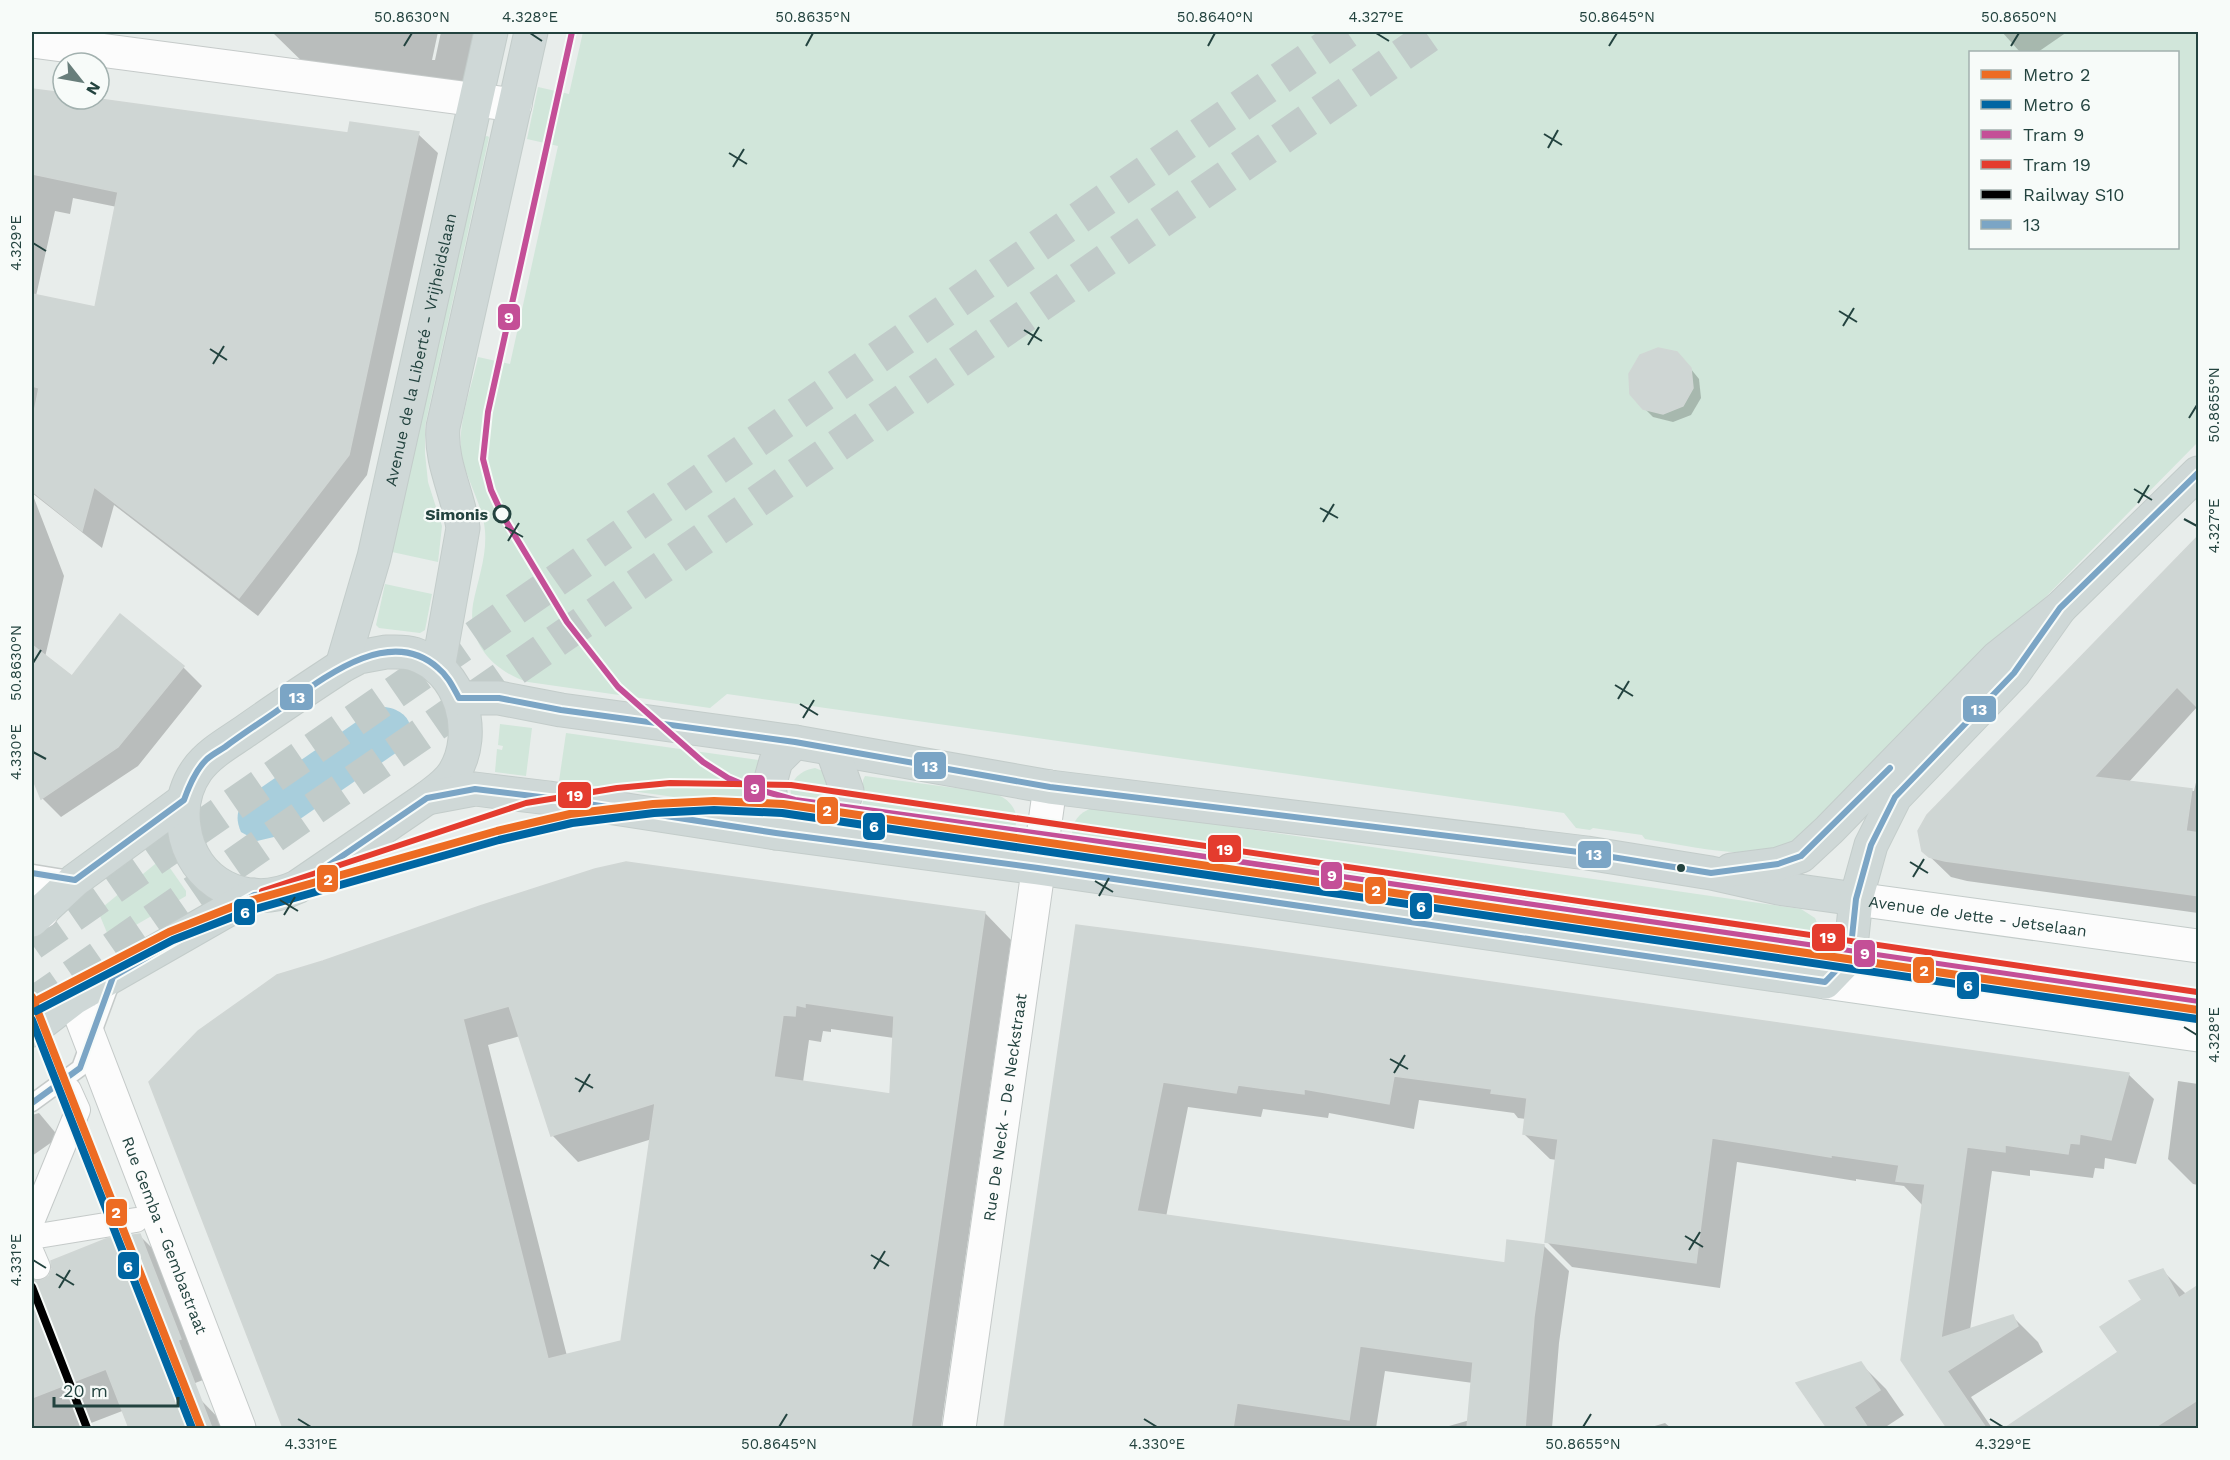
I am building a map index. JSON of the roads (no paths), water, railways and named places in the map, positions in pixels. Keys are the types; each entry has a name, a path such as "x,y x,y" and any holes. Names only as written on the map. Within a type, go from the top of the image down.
{"main road":[{"name":"Avenue de la Liberté - Vrijheidslaan","path":"342,666 374,556 491,32"},
{"path":"438,668 463,528 444,460 443,427 531,32"},
{"path":"1712,873 1778,864 1801,856 1997,658 2060,608 2199,473"},
{"path":"427,798 475,789 549,798 777,833 1038,868 1825,982 1850,956 1856,899 1871,845 1895,796 2014,673 2060,608"},
{"path":"401,652 413,654 438,668 448,678 463,711 465,747 453,775 445,784 297,887 286,892 254,895 240,893 216,882 197,866 184,831 184,800 189,783 206,760 342,666 370,654 401,652"},
{"name":"Avenue de Jette - Jetselaan","path":"459,698 499,698 561,710 795,742 1050,787 1587,853 1712,873 1778,888 1856,899"},
{"path":"777,833 769,786 776,761 795,742"},
{"path":"823,838 836,822 847,791 832,749"},
{"path":"35,905 75,880 184,800"},
{"path":"32,1030 74,998 254,895"}],"street":[{"path":"32,41 515,105"},
{"name":"Rue De Neck - De Neckstraat","path":"959,1428 1050,787"},
{"name":"Avenue de Jette - Jetselaan","path":"1856,899 2199,946"},
{"path":"1825,982 2199,1035"},
{"name":"Rue Gemba - Gembastraat","path":"74,998 239,1428"},
{"path":"32,1222 77,1103"},
{"path":"32,1237 136,1220"}],"lane":[{"path":"32,873 75,880"},
{"path":"32,1103 80,1068 113,977"}],"water":[{"path":"385,707 400,712 409,721 410,734 403,748 274,837 257,841 241,832 238,814 246,798 375,709"}],"tunnel":[{"path":"32,944 1347,32"},
{"path":"32,1004 1435,32"}],"metro line":[{"name":"2","path":"32,1003 169,932 242,903 497,831 570,814 653,804 714,801 783,804 2198,1010"},
{"name":"6","path":"36,1011 173,940 245,912 499,840 572,823 654,813 714,810 782,813 2197,1019"},
{"name":"2","path":"32,997 201,1428"},
{"name":"6","path":"32,1020 192,1428"}],"tram line":[{"name":"9","path":"572,32 488,412 483,459 491,490 503,516 567,622 618,687 703,762 728,778 749,787 795,800 1165,851 2198,1002"},
{"name":"19","path":"262,891 526,803 617,788 670,783 791,785 2197,992"}],"rail line":[{"name":"S10","path":"32,1287 87,1428"}],"place":[{"name":"Simonis","path":"502,514"}]}
